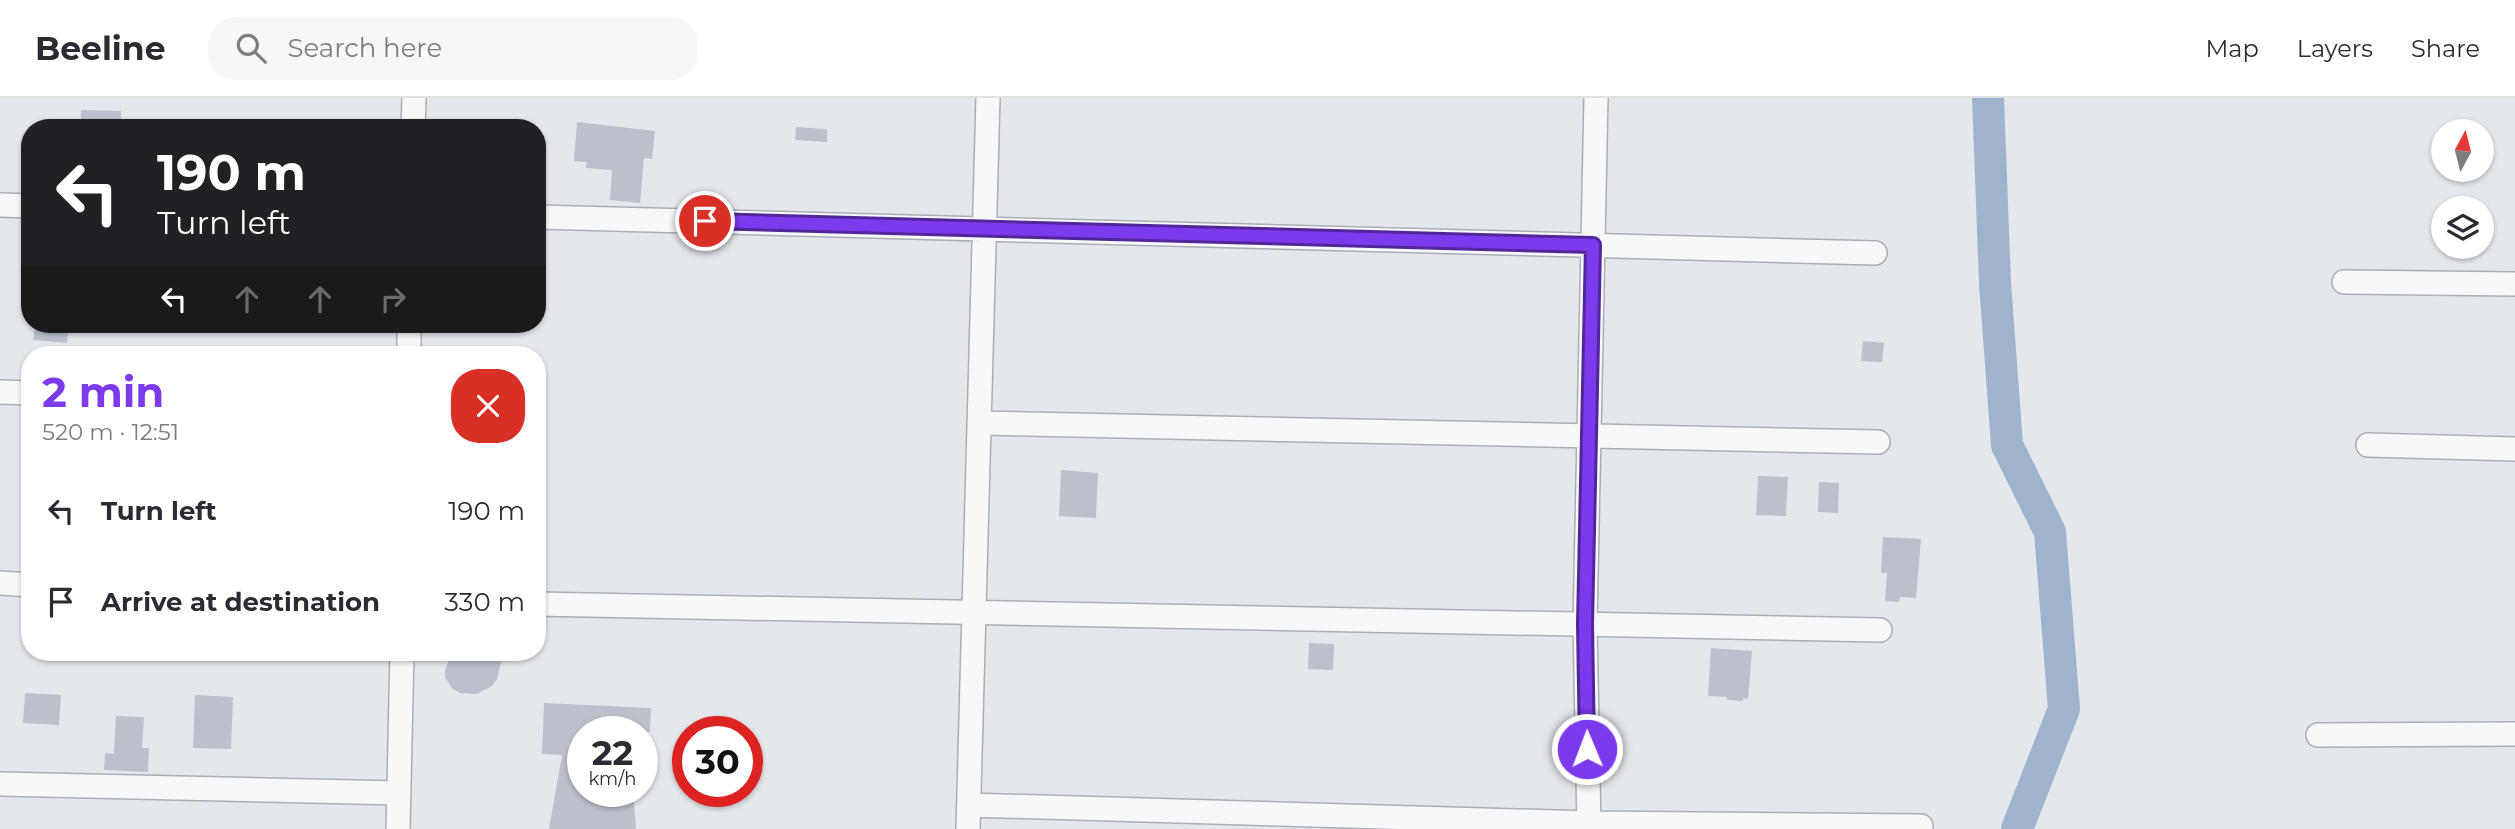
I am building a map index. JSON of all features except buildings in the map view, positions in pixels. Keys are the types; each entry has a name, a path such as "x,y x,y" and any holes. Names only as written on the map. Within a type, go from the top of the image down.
{"street":[{"path":"413,119 414,98"},
{"path":"968,829 988,98"},
{"path":"1589,826 1585,624 1596,98"},
{"path":"0,205 21,206"},
{"path":"546,217 1875,253"},
{"path":"2344,282 2515,284"},
{"path":"0,392 21,393"},
{"path":"979,423 1878,442"},
{"path":"2368,445 2515,449"},
{"path":"0,583 21,584"},
{"path":"546,604 1880,630"},
{"path":"398,829 402,661"},
{"path":"2318,735 2515,734"},
{"path":"0,784 399,793"},
{"path":"969,805 1589,826 1921,826"}],"waterway":[{"path":"1988,98 1995,283 2007,445 2050,532 2064,709 2017,829"}],"route":[{"path":"705,221 1593,245 1585,624 1587,749"}]}
